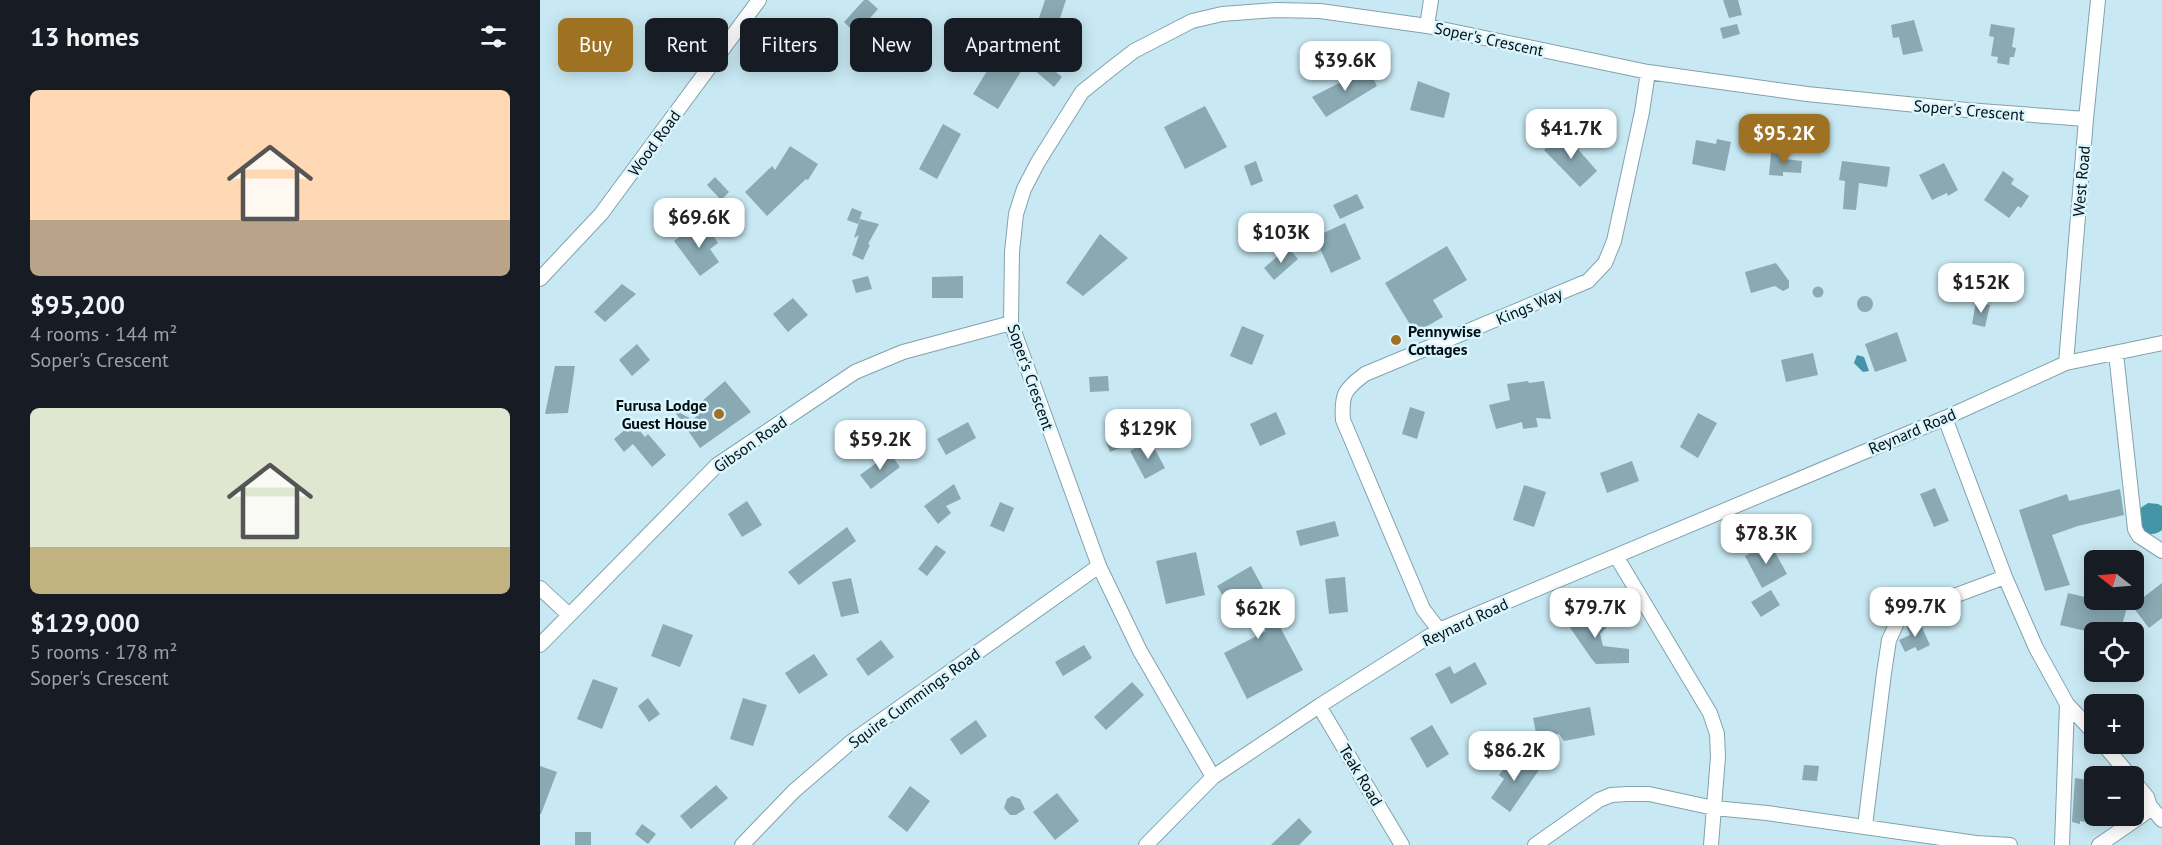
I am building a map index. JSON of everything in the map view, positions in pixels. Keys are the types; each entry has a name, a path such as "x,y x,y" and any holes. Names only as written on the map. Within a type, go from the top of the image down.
{"street":[{"name":"Wood Road","path":"540,279 601,214 759,0"},
{"path":"1426,26 1431,0"},
{"name":"West Road","path":"2066,363 2098,0"},
{"name":"Soper's Crescent","path":"1213,777 1140,651 1099,566 1011,323 1012,252 1016,214 1024,189 1038,162 1082,92 1134,51 1192,21 1222,14 1276,10 1320,11 1426,26 1648,72 1807,94 2086,119"},
{"name":"Kings Way","path":"1439,630 1423,609 1343,420 1342,404 1348,387 1365,374 1566,290 1594,275 1605,263 1614,241 1642,112 1648,72"},
{"name":"Gibson Road","path":"540,645 717,465 855,372 903,352 1011,323"},
{"name":"Reynard Road","path":"1146,845 1213,777 1439,630 1945,418 2066,363 2162,344"},
{"path":"2116,353 2135,529 2139,536 2162,551"},
{"path":"1945,418 2005,577 2036,648 2067,704 2084,722"},
{"path":"1616,556 1710,714 1717,734 1718,757 1711,845"},
{"name":"Squire Cummings Road","path":"742,845 794,791 851,742 1099,566"},
{"path":"1865,826 1887,651 1889,640 1900,616 2005,577"},
{"path":"540,588 568,614"},
{"path":"2062,845 2067,704"},
{"name":"Teak Road","path":"1319,706 1402,845"},
{"path":"2112,754 2122,766"},
{"path":"2144,793 2150,806 2162,820"},
{"path":"1535,845 1599,800 1611,795 1649,794 1714,808 1865,826 1976,843 2010,845"},
{"path":"2099,845 2144,813 2150,806"}],"water":[{"path":"1857,355 1864,357 1869,371 1863,372 1854,363"},
{"path":"2148,503 2162,506 2162,530 2155,534 2143,532 2137,513"}],"building":[{"path":"864,0 868,0 878,9 870,18 850,18 850,28 844,22"},
{"path":"1045,0 1066,0 1060,18 1039,18"},
{"path":"1723,0 1738,0 1742,15 1729,18"},
{"path":"1914,20 1923,51 1903,55 1899,37 1893,38 1891,25"},
{"path":"1737,24 1740,34 1723,39 1720,28"},
{"path":"1991,24 2015,28 2012,47 2016,48 2014,57 2010,57 2009,65 1997,63 1998,57 1991,56 1994,37 1989,36"},
{"path":"1368,68 1377,86 1326,117 1312,97"},
{"path":"986,72 1021,72 998,109 973,94"},
{"path":"1036,72 1056,72 1062,77 1054,87"},
{"path":"1418,81 1450,93 1444,118 1410,110"},
{"path":"1205,106 1227,147 1185,169 1164,127"},
{"path":"943,124 961,134 937,179 919,169"},
{"path":"1563,132 1597,171 1580,187 1544,150"},
{"path":"1717,139 1731,142 1725,171 1692,164 1696,140 1716,144"},
{"path":"790,146 818,164 808,180 806,179 767,216 745,192 772,166 775,170"},
{"path":"1771,153 1785,154 1785,159 1802,161 1801,173 1783,172 1783,176 1769,175"},
{"path":"1256,161 1263,181 1251,186 1244,166"},
{"path":"1842,161 1890,167 1887,187 1859,183 1856,210 1843,209 1845,181 1839,180"},
{"path":"1944,163 1958,190 1948,196 1947,193 1932,200 1919,175"},
{"path":"2003,171 2014,179 2011,184 2029,196 2021,208 2018,206 2009,218 1984,200"},
{"path":"715,177 729,192 721,200 707,185"},
{"path":"1357,194 1364,208 1340,219 1333,205"},
{"path":"852,208 862,212 858,224 847,220"},
{"path":"860,219 879,224 868,244 870,245 863,260 852,255 859,235 854,238"},
{"path":"1345,223 1361,259 1331,273 1315,237"},
{"path":"693,227 698,234 707,227 718,243 710,249 719,262 700,276 674,241"},
{"path":"1100,234 1128,258 1083,296 1066,283"},
{"path":"1447,246 1467,280 1433,300 1443,317 1415,333 1385,283"},
{"path":"1288,247 1298,259 1274,280 1264,268"},
{"path":"1776,263 1789,281 1789,288 1783,291 1775,286 1751,293 1745,272"},
{"path":"868,276 872,289 856,293 852,280"},
{"path":"963,276 963,298 932,298 932,277"},
{"path":"622,284 636,294 605,322 594,312"},
{"path":"1818,286 1824,292 1818,298 1812,292"},
{"path":"1865,296 1873,304 1865,312 1857,304"},
{"path":"793,298 808,315 788,332 773,314"},
{"path":"1976,302 1990,305 1985,327 1972,324"},
{"path":"1242,326 1264,335 1252,365 1230,356"},
{"path":"1897,332 1907,361 1875,372 1865,344"},
{"path":"637,344 650,360 632,376 619,360"},
{"path":"1813,353 1818,375 1786,382 1781,360"},
{"path":"555,366 575,366 568,413 545,414"},
{"path":"1108,376 1109,391 1090,392 1089,377"},
{"path":"725,381 751,412 700,448 673,409 693,420 703,408 701,402"},
{"path":"1528,381 1529,383 1544,381 1551,419 1536,418 1538,427 1523,429 1522,422 1496,429 1489,405 1510,400 1507,384"},
{"path":"1410,407 1425,412 1417,439 1402,434"},
{"path":"1276,412 1286,434 1260,446 1250,424"},
{"path":"1698,413 1717,423 1698,458 1680,447"},
{"path":"968,422 976,438 946,455 937,439"},
{"path":"633,423 645,437 648,434 666,455 652,467 633,444 624,452 614,439"},
{"path":"1127,432 1132,443 1110,452 1106,442"},
{"path":"1150,440 1165,468 1145,479 1130,451"},
{"path":"890,453 900,467 871,489 860,475"},
{"path":"1632,461 1639,481 1607,493 1600,473"},
{"path":"954,484 961,499 946,506 951,513 938,524 924,506"},
{"path":"1524,485 1546,492 1534,527 1513,520"},
{"path":"1935,488 1949,521 1934,527 1920,494"},
{"path":"2120,489 2124,515 2052,535 2070,585 2045,591 2019,510 2067,494 2069,501"},
{"path":"747,501 762,525 742,537 728,514"},
{"path":"1000,502 1014,508 1004,532 990,526"},
{"path":"1335,521 1339,536 1300,546 1296,531"},
{"path":"847,527 856,541 799,585 788,572"},
{"path":"1770,543 1787,574 1762,588 1745,556"},
{"path":"936,545 946,552 927,576 918,569"},
{"path":"1196,552 1205,595 1166,604 1156,561"},
{"path":"1251,566 1263,588 1260,590 1303,670 1247,699 1224,653 1266,631 1247,597 1230,608 1217,586"},
{"path":"1345,577 1348,612 1329,614 1325,579"},
{"path":"851,578 859,613 841,617 832,582"},
{"path":"2162,583 2162,618 2149,628 2135,610 2144,610 2144,597"},
{"path":"1771,590 1780,605 1761,617 1751,602"},
{"path":"2068,593 2084,597 2084,610 2126,610 2123,622 2084,622 2084,631 2060,625"},
{"path":"1580,608 1586,617 1595,611 1607,627 1600,634 1603,646 1629,649 1629,663 1596,664 1564,619"},
{"path":"1918,619 1930,645 1918,651 1915,647 1905,652 1899,640 1910,635 1906,625"},
{"path":"663,624 693,635 680,667 651,656"},
{"path":"881,640 894,657 868,676 856,659"},
{"path":"1084,645 1092,658 1063,676 1055,662"},
{"path":"814,654 828,675 799,694 785,673"},
{"path":"1475,662 1487,684 1451,704 1435,674 1450,666 1454,674"},
{"path":"593,679 618,688 602,729 577,719"},
{"path":"1132,682 1144,695 1106,730 1094,717"},
{"path":"648,698 660,714 649,722 638,706"},
{"path":"743,698 767,705 753,746 730,739"},
{"path":"1590,707 1595,735 1564,741 1559,734 1537,738 1533,718"},
{"path":"976,720 987,736 961,755 950,739"},
{"path":"1432,725 1449,754 1427,768 1410,738"},
{"path":"1515,753 1539,770 1510,812 1491,798 1504,779 1499,775"},
{"path":"1804,765 1819,766 1817,781 1802,780"},
{"path":"540,766 557,772 541,814 540,814"},
{"path":"2075,778 2084,779 2084,822 2080,821 2080,824 2072,822"},
{"path":"716,785 728,798 691,829 680,816"},
{"path":"910,786 930,801 907,832 888,817"},
{"path":"1057,793 1079,821 1055,840 1033,812"},
{"path":"1012,796 1020,799 1025,809 1016,815 1010,815 1004,808 1007,799"},
{"path":"1299,818 1312,832 1299,845 1271,845"},
{"path":"642,824 656,834 648,844 635,834"},
{"path":"575,832 591,832 591,845 575,845"}],"place":[{"name":"Pennywise Cottages","path":"1396,340"},
{"name":"Furusa Lodge Guest House","path":"719,414"}]}
